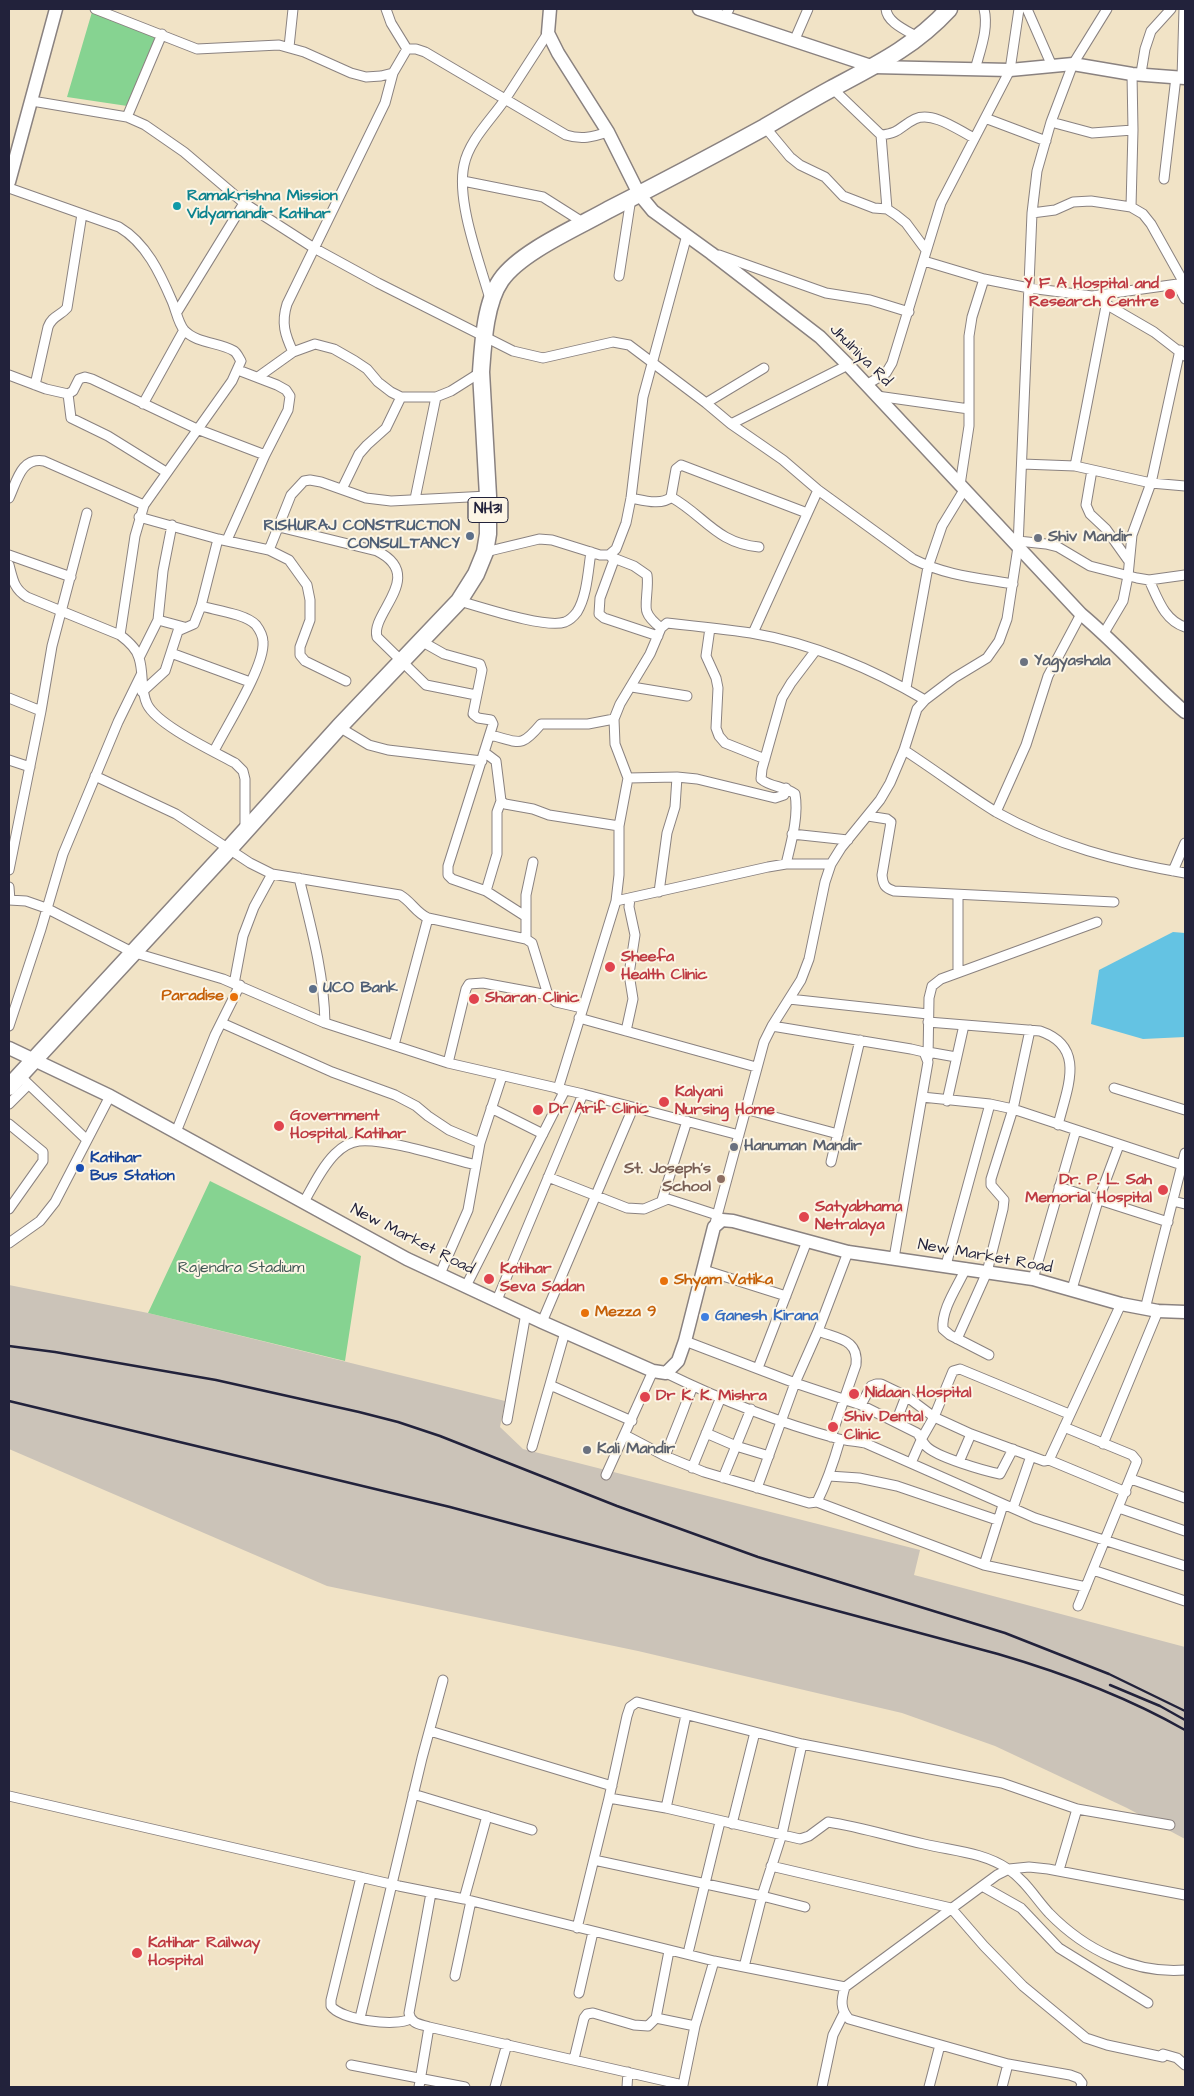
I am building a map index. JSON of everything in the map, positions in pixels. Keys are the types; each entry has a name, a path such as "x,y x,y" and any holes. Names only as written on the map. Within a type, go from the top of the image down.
{"highway":[{"name":"NH31","path":"19,1082 33,1060 132,952 229,849 339,727 460,601 476,574 485,552 488,534 488,496 481,372 484,336 491,302 501,280 520,261 584,224 765,127 832,88 874,67 919,38 950,9"}],"street":[{"path":"9,182 56,9"},
{"path":"96,9 121,13 162,34 198,49 211,50 279,45 289,47 351,73 366,77 393,73"},
{"path":"289,47 293,9"},
{"path":"386,9 391,23 407,49"},
{"path":"491,302 465,206 462,181 464,165 470,149 506,99 548,33 550,9"},
{"path":"795,39 808,9"},
{"path":"886,9 886,14 893,21 919,38"},
{"path":"975,70 985,32 986,18 984,9"},
{"path":"866,385 886,373 892,363 941,203 1010,70 1019,9"},
{"path":"1027,9 1052,66"},
{"path":"1107,9 1073,64 1051,122 1037,171 1032,213 1018,544 1007,619 999,641 987,658 954,678 925,700 917,709 904,750 890,783 868,816 831,864 825,882 809,959 801,980 764,1042 756,1067 686,1341 678,1361 666,1373 693,1386 781,1420 836,1438 865,1443 989,1496 1035,1518 1106,1539 1185,1566"},
{"path":"1131,207 1136,73 1151,31 1171,9"},
{"path":"1164,179 1181,78 1184,9"},
{"path":"704,10 726,14 874,67 1010,70 1073,64 1181,78"},
{"name":"Jhulniya Rd","path":"548,33 558,53 608,132 635,196 820,337 962,488 1018,544 1081,614 1104,633 1155,686 1185,712"},
{"path":"127,117 162,34"},
{"path":"293,352 283,326 284,313 385,103 393,73 407,49"},
{"path":"407,49 425,52 566,135 578,139 587,139 608,132"},
{"path":"832,88 881,135 887,209"},
{"path":"32,101 127,117 145,125 165,137 244,203 314,248 378,283 513,351 543,358 613,342 629,345 731,424 783,460 818,490 895,547 928,567 954,574 1013,584"},
{"path":"881,135 894,134 916,118 926,117 936,119 974,138"},
{"path":"985,118 1046,141"},
{"path":"1051,122 1092,133 1133,130"},
{"path":"765,127 790,157 800,165 825,177 843,196 874,208 887,209 906,223 926,250"},
{"path":"462,181 543,197 584,224"},
{"path":"9,188 119,227 132,235 141,244 184,330 194,337 235,352 241,361 238,370 144,505 139,517 120,635"},
{"path":"619,276 635,196"},
{"path":"1032,213 1055,210 1073,202 1091,201 1131,207 1143,214 1150,224 1182,283 1185,299"},
{"path":"176,312 244,203"},
{"path":"35,385 51,318 62,313 67,308 82,214"},
{"path":"659,632 604,618 599,614 600,598 611,557 623,535 636,470 639,421 643,397 654,363 687,235"},
{"path":"711,253 826,293 870,300 909,312"},
{"path":"924,261 984,279 1029,288 1092,296 1182,283"},
{"path":"906,688 928,567 942,526 962,488 969,426 969,336 972,317 984,279"},
{"path":"1092,296 1106,306 1154,332 1182,353 1151,483 1132,535 1128,560 1128,576 1123,601 1104,633"},
{"path":"1075,466 1106,306"},
{"path":"143,404 184,330"},
{"path":"258,377 293,352 315,344 334,349 366,369 391,392 401,396 436,397 451,391 481,372"},
{"path":"731,424 848,365"},
{"path":"706,403 764,368"},
{"path":"142,692 165,671 178,632 184,627 194,624 222,540 288,410 290,396 286,390 238,370"},
{"path":"9,375 35,385 68,394 73,391 80,379 85,377 197,429 265,455"},
{"path":"68,394 71,418 108,436 166,472"},
{"path":"342,489 359,454 367,444 386,428 401,396"},
{"path":"877,396 969,409"},
{"path":"415,499 436,397"},
{"path":"9,498 21,472 28,462 36,460 44,461 144,505"},
{"path":"1022,464 1075,466 1151,483 1185,486"},
{"path":"671,497 676,469 681,465 807,513"},
{"path":"1092,470 1086,505 1090,514 1106,529 1128,560"},
{"path":"269,550 291,495 304,481 321,482 366,498 401,502 415,499 488,496"},
{"path":"753,633 818,490"},
{"path":"631,498 662,502 671,497"},
{"path":"671,497 694,511 706,525 722,536 742,546 758,548"},
{"path":"9,870 41,711 50,655 87,513"},
{"path":"139,517 222,540 269,550 289,560 307,585 310,600 310,620 300,647 300,655 305,661 346,681"},
{"path":"172,525 163,571 158,620 140,658 142,692 147,706 174,729 236,763 243,771 246,779 245,831"},
{"path":"279,527 377,551 387,556 396,570 395,590 375,630 377,637 426,685 476,695"},
{"path":"485,552 539,539 552,540 611,557 634,566 647,575 646,612 659,632"},
{"path":"1018,544 1052,546 1090,566 1149,580 1185,575"},
{"path":"460,601 532,620 548,623 564,622 572,618 583,598 591,552"},
{"path":"9,555 70,578"},
{"path":"9,566 13,583 18,591 27,597 120,635 131,644 140,658"},
{"path":"1149,580 1163,610 1170,620 1185,627"},
{"path":"201,606 244,618 255,624 262,635 263,642 261,658 214,751"},
{"path":"996,812 1026,745 1048,676 1081,614"},
{"path":"158,620 184,627"},
{"path":"466,1286 543,1134 561,1090 579,1018 616,901 619,875 619,826 628,778 615,744 614,719 620,704 632,687 659,632 668,623 753,633 816,650 858,666 906,688 925,700"},
{"path":"710,628 706,656 716,678 718,688 716,728 719,736 725,743 765,759"},
{"path":"421,640 449,656 480,664 482,670 473,714 478,718 491,720 493,724 448,866 448,875 452,879 486,891 525,916"},
{"path":"786,864 792,834 796,801 795,794 786,788 765,783 761,779 782,698 816,650"},
{"path":"171,653 250,682"},
{"path":"9,1026 63,854 95,776 141,674"},
{"path":"632,687 687,696"},
{"path":"9,698 41,711"},
{"path":"490,734 520,742 527,740 541,724 588,724 614,719"},
{"path":"339,727 369,745 388,750 493,757 498,767 501,801 497,812 497,854 486,891"},
{"path":"904,750 996,812 1050,838 1081,850 1185,873"},
{"path":"9,760 30,767"},
{"path":"95,776 176,814 250,864 272,874 400,895 408,900 421,915 428,918 526,939 532,944 548,995"},
{"path":"628,778 677,777 714,783 775,798 784,795 786,788"},
{"path":"659,892 666,838 675,807 677,777"},
{"path":"501,801 505,804 549,814 619,826"},
{"path":"868,816 887,819 891,822 882,876 883,884 887,889 894,892 1114,902"},
{"path":"792,834 848,840"},
{"path":"1173,871 1185,843"},
{"path":"526,939 526,896 534,862"},
{"path":"616,901 786,864 831,864"},
{"path":"176,1132 204,1060 222,1023 237,984 242,936 254,907 272,874"},
{"path":"299,878 319,960 324,993 324,1023"},
{"path":"9,887 10,900 26,901 46,908 132,952 237,984 324,1023 448,1063 583,1094 739,1135"},
{"path":"958,895 958,972"},
{"path":"626,1031 633,999 629,974 635,934 629,907 630,898"},
{"path":"394,1045 428,918"},
{"path":"894,1258 928,1062 928,998 932,986 941,979 958,972 1096,922"},
{"path":"448,1063 466,989 469,984 483,983 548,995 556,1002 582,1008"},
{"path":"789,999 928,1018 964,1025 1030,1030 1050,1034 1060,1041 1066,1049 1071,1062 1070,1076 1058,1125"},
{"path":"579,1018 756,1067"},
{"path":"222,1023 332,1072 395,1095 416,1106 449,1130 480,1143"},
{"path":"947,1101 964,1025"},
{"path":"772,1026 924,1052 928,1062"},
{"path":"957,1339 987,1272 1004,1200 992,1185 991,1179 1013,1109 1030,1030"},
{"path":"831,1162 860,1040"},
{"name":"New Market Road","path":"9,1048 110,1096 407,1259 542,1322 653,1370 666,1373"},
{"path":"928,1052 956,1057"},
{"path":"440,1274 468,1210 480,1143 502,1076"},
{"path":"9,1104 19,1082 87,1140"},
{"path":"1114,1088 1185,1110"},
{"path":"497,1300 583,1094"},
{"path":"9,1243 40,1221 55,1202 110,1096"},
{"path":"922,1098 990,1104 1013,1109 1184,1166"},
{"path":"946,1265 990,1104"},
{"path":"491,1108 543,1134"},
{"path":"542,1322 633,1108"},
{"path":"745,1109 838,1134"},
{"path":"662,1200 688,1121"},
{"path":"9,1124 43,1152 44,1161 9,1209"},
{"path":"1033,1279 1076,1130"},
{"path":"304,1202 326,1165 348,1145 358,1141 371,1141 392,1145 476,1165"},
{"path":"1072,1289 1098,1201 1119,1145"},
{"path":"1103,1444 1151,1310 1168,1222 1184,1166 1185,1153"},
{"path":"548,1176 636,1210 644,1209 668,1199 716,1221"},
{"path":"1059,1187 1168,1222"},
{"path":"1173,1201 1185,1204"},
{"name":"New Market Road","path":"716,1221 733,1221 848,1252 1033,1279 1121,1304 1151,1310 1185,1312"},
{"path":"758,1368 807,1241"},
{"path":"757,1488 795,1383 818,1331 848,1252"},
{"path":"966,1268 942,1321 943,1329 957,1339 990,1355"},
{"path":"704,1270 786,1296"},
{"path":"1049,1460 1121,1304"},
{"path":"506,1420 526,1313"},
{"path":"816,1502 829,1476 844,1401 856,1365 857,1354 853,1346 845,1341 818,1331"},
{"path":"532,1447 565,1332"},
{"path":"686,1341 844,1401 861,1405 896,1422 922,1438 926,1446 959,1462 1000,1474 1013,1449"},
{"path":"911,1463 934,1417 953,1371 960,1369 1069,1414"},
{"path":"606,1475 626,1436 653,1370"},
{"path":"861,1405 871,1386 876,1384 906,1396 934,1417 971,1434 1038,1460 1049,1460 1126,1492"},
{"path":"550,1385 632,1421"},
{"path":"665,1456 693,1386"},
{"path":"896,1422 906,1396"},
{"path":"692,1468 721,1397"},
{"path":"723,1478 751,1409"},
{"path":"1064,1427 1135,1458 1137,1462 1078,1606"},
{"path":"706,1433 736,1446 769,1456"},
{"path":"959,1462 971,1434"},
{"path":"626,1436 692,1468 757,1488 809,1502 816,1502 984,1565 1086,1587"},
{"path":"1013,1508 1031,1456"},
{"path":"829,1476 867,1479 897,1486 997,1520"},
{"path":"1130,1479 1185,1498"},
{"path":"984,1565 1003,1504"},
{"path":"1119,1508 1185,1532"},
{"path":"1092,1570 1185,1601"},
{"path":"360,2018 442,1680"},
{"path":"578,1928 630,1707 637,1702 802,1744 1002,1783 1077,1809 1170,1825"},
{"path":"666,1808 686,1715"},
{"path":"430,1730 612,1786"},
{"path":"732,1824 755,1732"},
{"path":"744,1967 762,1896 782,1834 802,1744"},
{"path":"413,1794 532,1830"},
{"path":"9,1796 468,1900 714,1961 845,1987"},
{"path":"609,1798 666,1808 800,1839 809,1836 828,1822 839,1823 926,1845 975,1854 1009,1869 1049,1913 1077,1939 1106,1956 1165,1971 1185,1970"},
{"path":"1059,1870 1077,1809"},
{"path":"455,1976 468,1900 487,1816"},
{"path":"689,1949 720,1822"},
{"path":"594,1860 805,1907"},
{"path":"771,1866 951,1908 984,1946 1023,1986 1086,2038 1107,2046 1177,2058 1185,2065"},
{"path":"1081,2087 1082,2083 1078,2078 1070,2075 1008,2064 849,2019 844,2013 841,2004 845,1987 951,1908 1009,1869 1029,1867 1059,1870 1185,1895"},
{"path":"360,1877 331,2000 334,2010 360,2018 400,2023 410,2019"},
{"path":"990,1881 1021,1908 1059,1948 1148,2003"},
{"path":"431,1893 409,2014 410,2019 414,2022 429,2027 574,2059 683,2086 695,2026 714,1961"},
{"path":"578,1993 593,1932"},
{"path":"574,2059 584,2018 587,2014 593,2013 634,2025 648,2026 656,2018 669,1950"},
{"path":"822,2087 836,2026 844,2013"},
{"path":"656,2018 695,2026"},
{"path":"419,2087 429,2027"},
{"path":"495,2087 507,2044"},
{"path":"929,2087 940,2045"},
{"path":"1002,2087 1008,2064"},
{"path":"352,2065 465,2087"},
{"path":"627,2087 628,2072"}],"shaded area":[{"path":"9,1285 148,1313 505,1401 500,1427 523,1449 920,1550 914,1575 1185,1647 1185,1839 1127,1808 995,1746 902,1713 638,1651 327,1586 9,1449"}],"green space":[{"path":"92,12 158,34 134,107 67,97"},
{"name":"Rajendra Stadium","path":"210,1181 361,1256 345,1361 148,1313"}],"water":[{"path":"1173,932 1185,933 1185,1037 1143,1039 1091,1024 1099,970"}],"railway":[{"path":"9,1346 55,1352 216,1380 398,1422 440,1436 617,1506 758,1557 1005,1633 1109,1674 1185,1711"},
{"path":"9,1401 450,1507 998,1654 1046,1669 1117,1696 1185,1730"},
{"path":"1110,1685 1160,1706 1185,1720"}],"place":[{"name":"Ramakrishna Mission Vidyamandir Katihar","path":"177,206"},
{"name":"Y F A Hospital and Research Centre","path":"1170,294"},
{"name":"RISHURAJ CONSTRUCTION CONSULTANCY","path":"470,536"},
{"name":"Shiv Mandir","path":"1038,538"},
{"name":"Yagyashala","path":"1024,662"},
{"name":"Sheefa Health Clinic","path":"610,967"},
{"name":"UCO Bank","path":"313,989"},
{"name":"Paradise","path":"234,997"},
{"name":"Sharan Clinic","path":"474,999"},
{"name":"Kalyani Nursing Home","path":"664,1102"},
{"name":"Dr Arif Clinic","path":"538,1110"},
{"name":"Government Hospital, Katihar","path":"279,1126"},
{"name":"Hanuman Mandir","path":"734,1147"},
{"name":"Katihar Bus Station","path":"80,1168"},
{"name":"St. Joseph's School","path":"721,1179"},
{"name":"Dr. P. L. Sah Memorial Hospital","path":"1163,1190"},
{"name":"Satyabhama Netralaya","path":"804,1217"},
{"name":"Katihar Seva Sadan","path":"489,1279"},
{"name":"Shyam Vatika","path":"664,1281"},
{"name":"Mezza 9","path":"585,1313"},
{"name":"Ganesh Kirana","path":"705,1317"},
{"name":"Nidaan Hospital","path":"854,1394"},
{"name":"Dr K. K. Mishra","path":"645,1397"},
{"name":"Shiv Dental Clinic","path":"833,1427"},
{"name":"Kali Mandir","path":"587,1450"},
{"name":"Katihar Railway Hospital","path":"137,1953"}]}
